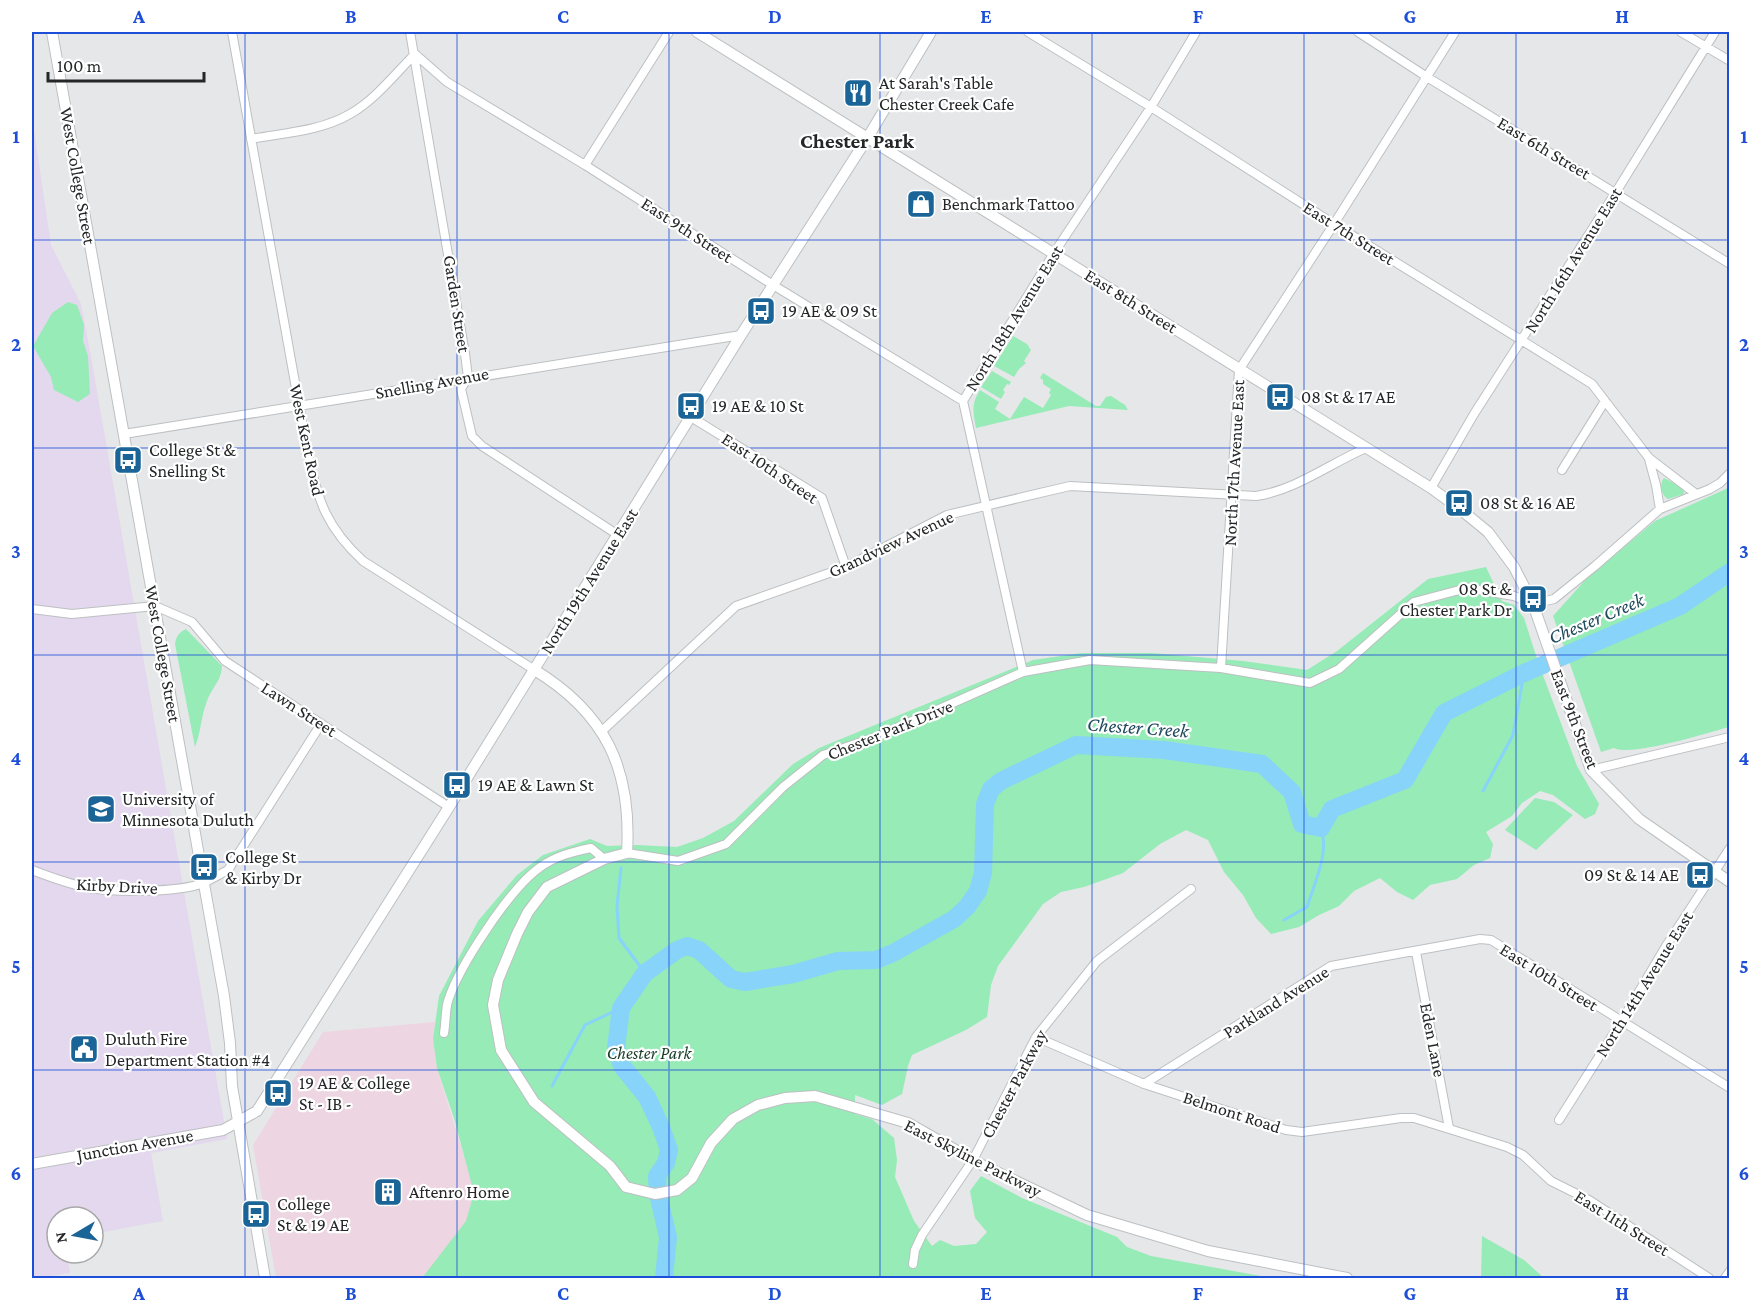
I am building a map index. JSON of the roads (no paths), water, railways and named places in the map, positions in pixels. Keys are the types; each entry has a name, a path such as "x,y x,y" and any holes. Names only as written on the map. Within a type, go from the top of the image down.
{"street":[{"name":"West College Street","path":"52,32 224,996 230,1043 232,1086 265,1278"},
{"name":"West Kent Road","path":"232,32 316,493 329,521 345,545 363,561 533,669 574,699 602,732 612,751 625,791 629,824 627,853"},
{"name":"Garden Street","path":"411,32 468,377 461,389 472,436 493,454 618,535"},
{"path":"585,165 669,32"},
{"name":"East 8th Street","path":"697,32 1431,488 1488,532 1514,567 1533,604"},
{"name":"North 19th Avenue East","path":"238,1123 256,1111 449,807 576,599 868,137 931,32"},
{"name":"East 7th Street","path":"1028,32 1592,384 1649,458 1696,494"},
{"name":"North 18th Avenue East","path":"1023,672 963,401 1054,253 1151,107 1196,32"},
{"name":"East 6th Street","path":"1358,32 1730,264"},
{"name":"North 17th Avenue East","path":"1221,668 1239,370 1455,32"},
{"path":"1682,32 1730,61"},
{"name":"North 16th Avenue East","path":"1431,488 1474,414 1715,32"},
{"path":"251,139 314,128 345,118 368,102 415,54"},
{"name":"East 9th Street","path":"415,54 447,82 585,165 773,285 963,401"},
{"name":"Snelling Avenue","path":"124,434 741,335"},
{"path":"1562,470 1605,401"},
{"name":"East 10th Street","path":"691,417 822,498 846,567"},
{"name":"Grandview Avenue","path":"602,732 736,606 846,567 947,515 1070,486 1256,496 1273,494 1366,448"},
{"name":"East 7th Street","path":"1649,458 1660,509"},
{"path":"1533,604 1554,599 1562,594 1660,509 1720,483 1730,473"},
{"name":"Chester Park Drive","path":"631,1189 626,1187 610,1166 534,1102 501,1050 493,1005 498,980 528,912 547,887 604,859 627,853 678,861 726,844 783,787 823,755 876,737 1023,672 1090,660 1221,668 1310,683 1340,669 1414,602 1467,588 1514,596 1533,604"},
{"name":"East 9th Street","path":"1533,604 1591,770 1639,819 1730,882"},
{"path":"32,609 72,614 155,606"},
{"name":"Lawn Street","path":"155,606 192,622 225,661 449,807"},
{"name":"Kirby Drive","path":"32,870 64,882 90,888 153,890 190,886 228,870 321,724"},
{"path":"1591,770 1730,737"},
{"path":"444,1033 448,1001 468,961 512,894 538,868 565,854 591,848 604,859"},
{"name":"North 14th Avenue East","path":"1559,1120 1666,946 1730,848"},
{"name":"Chester Parkway","path":"913,1264 915,1250 922,1235 973,1160 1036,1037 1096,961 1191,889"},
{"name":"Parkland Avenue","path":"1144,1084 1331,966 1480,939 1491,940"},
{"name":"East 10th Street","path":"1491,940 1730,1088"},
{"name":"Eden Lane","path":"1416,951 1449,1128"},
{"name":"Belmont Road","path":"1036,1037 1144,1084 1286,1130 1302,1132 1414,1118 1507,1147 1523,1155 1536,1167"},
{"name":"East Skyline Parkway","path":"631,1189 655,1194 677,1190 692,1178 711,1143 733,1119 758,1105 785,1098 815,1096 908,1123 973,1160 1087,1215 1208,1251 1347,1278"},
{"name":"Junction Avenue","path":"32,1164 223,1130 238,1123"},
{"name":"East 11th Street","path":"1536,1167 1551,1181 1589,1200 1709,1278"},
{"path":"1725,1278 1730,1271"}],"waterway":[{"name":"Chester Creek","path":"664,1278 668,1237 658,1194 657,1176 666,1163 669,1150 647,1097 622,1066 616,1048 621,1008 645,973 677,950 687,946 699,950 731,979 745,982 793,974 838,961 876,960 893,953 954,919 967,907 978,891 983,873 985,804 991,789 1001,781 1076,745 1164,750 1262,764 1292,792 1302,824 1321,828 1332,809 1405,780 1444,713 1524,673 1680,606 1730,572"},
{"path":"1483,791 1513,735 1524,673"},
{"path":"1284,920 1307,907 1324,847 1321,828"},
{"path":"621,868 617,906 619,938 645,973"},
{"path":"552,1086 585,1025 621,1008"}],"place":[{"name":"At Sarah's Table Chester Creek Cafe","path":"858,93"},
{"name":"Benchmark Tattoo","path":"921,204"},
{"name":"19 AE & 09 St","path":"761,311"},
{"name":"08 St & 17 AE","path":"1280,397"},
{"name":"19 AE & 10 St","path":"691,406"},
{"name":"College St & Snelling St","path":"128,460"},
{"name":"08 St & 16 AE","path":"1459,503"},
{"name":"08 St & Chester Park Dr","path":"1533,599"},
{"name":"19 AE & Lawn St","path":"457,785"},
{"name":"University of Minnesota Duluth","path":"101,809"},
{"name":"College St & Kirby Dr","path":"204,867"},
{"name":"09 St & 14 AE","path":"1700,875"},
{"name":"Duluth Fire Department Station #4","path":"84,1049"},
{"name":"19 AE & College St - IB -","path":"278,1093"},
{"name":"Aftenro Home","path":"388,1192"},
{"name":"College St & 19 AE","path":"256,1214"}],"district":[{"name":"Chester Park","path":"857,141"}]}
